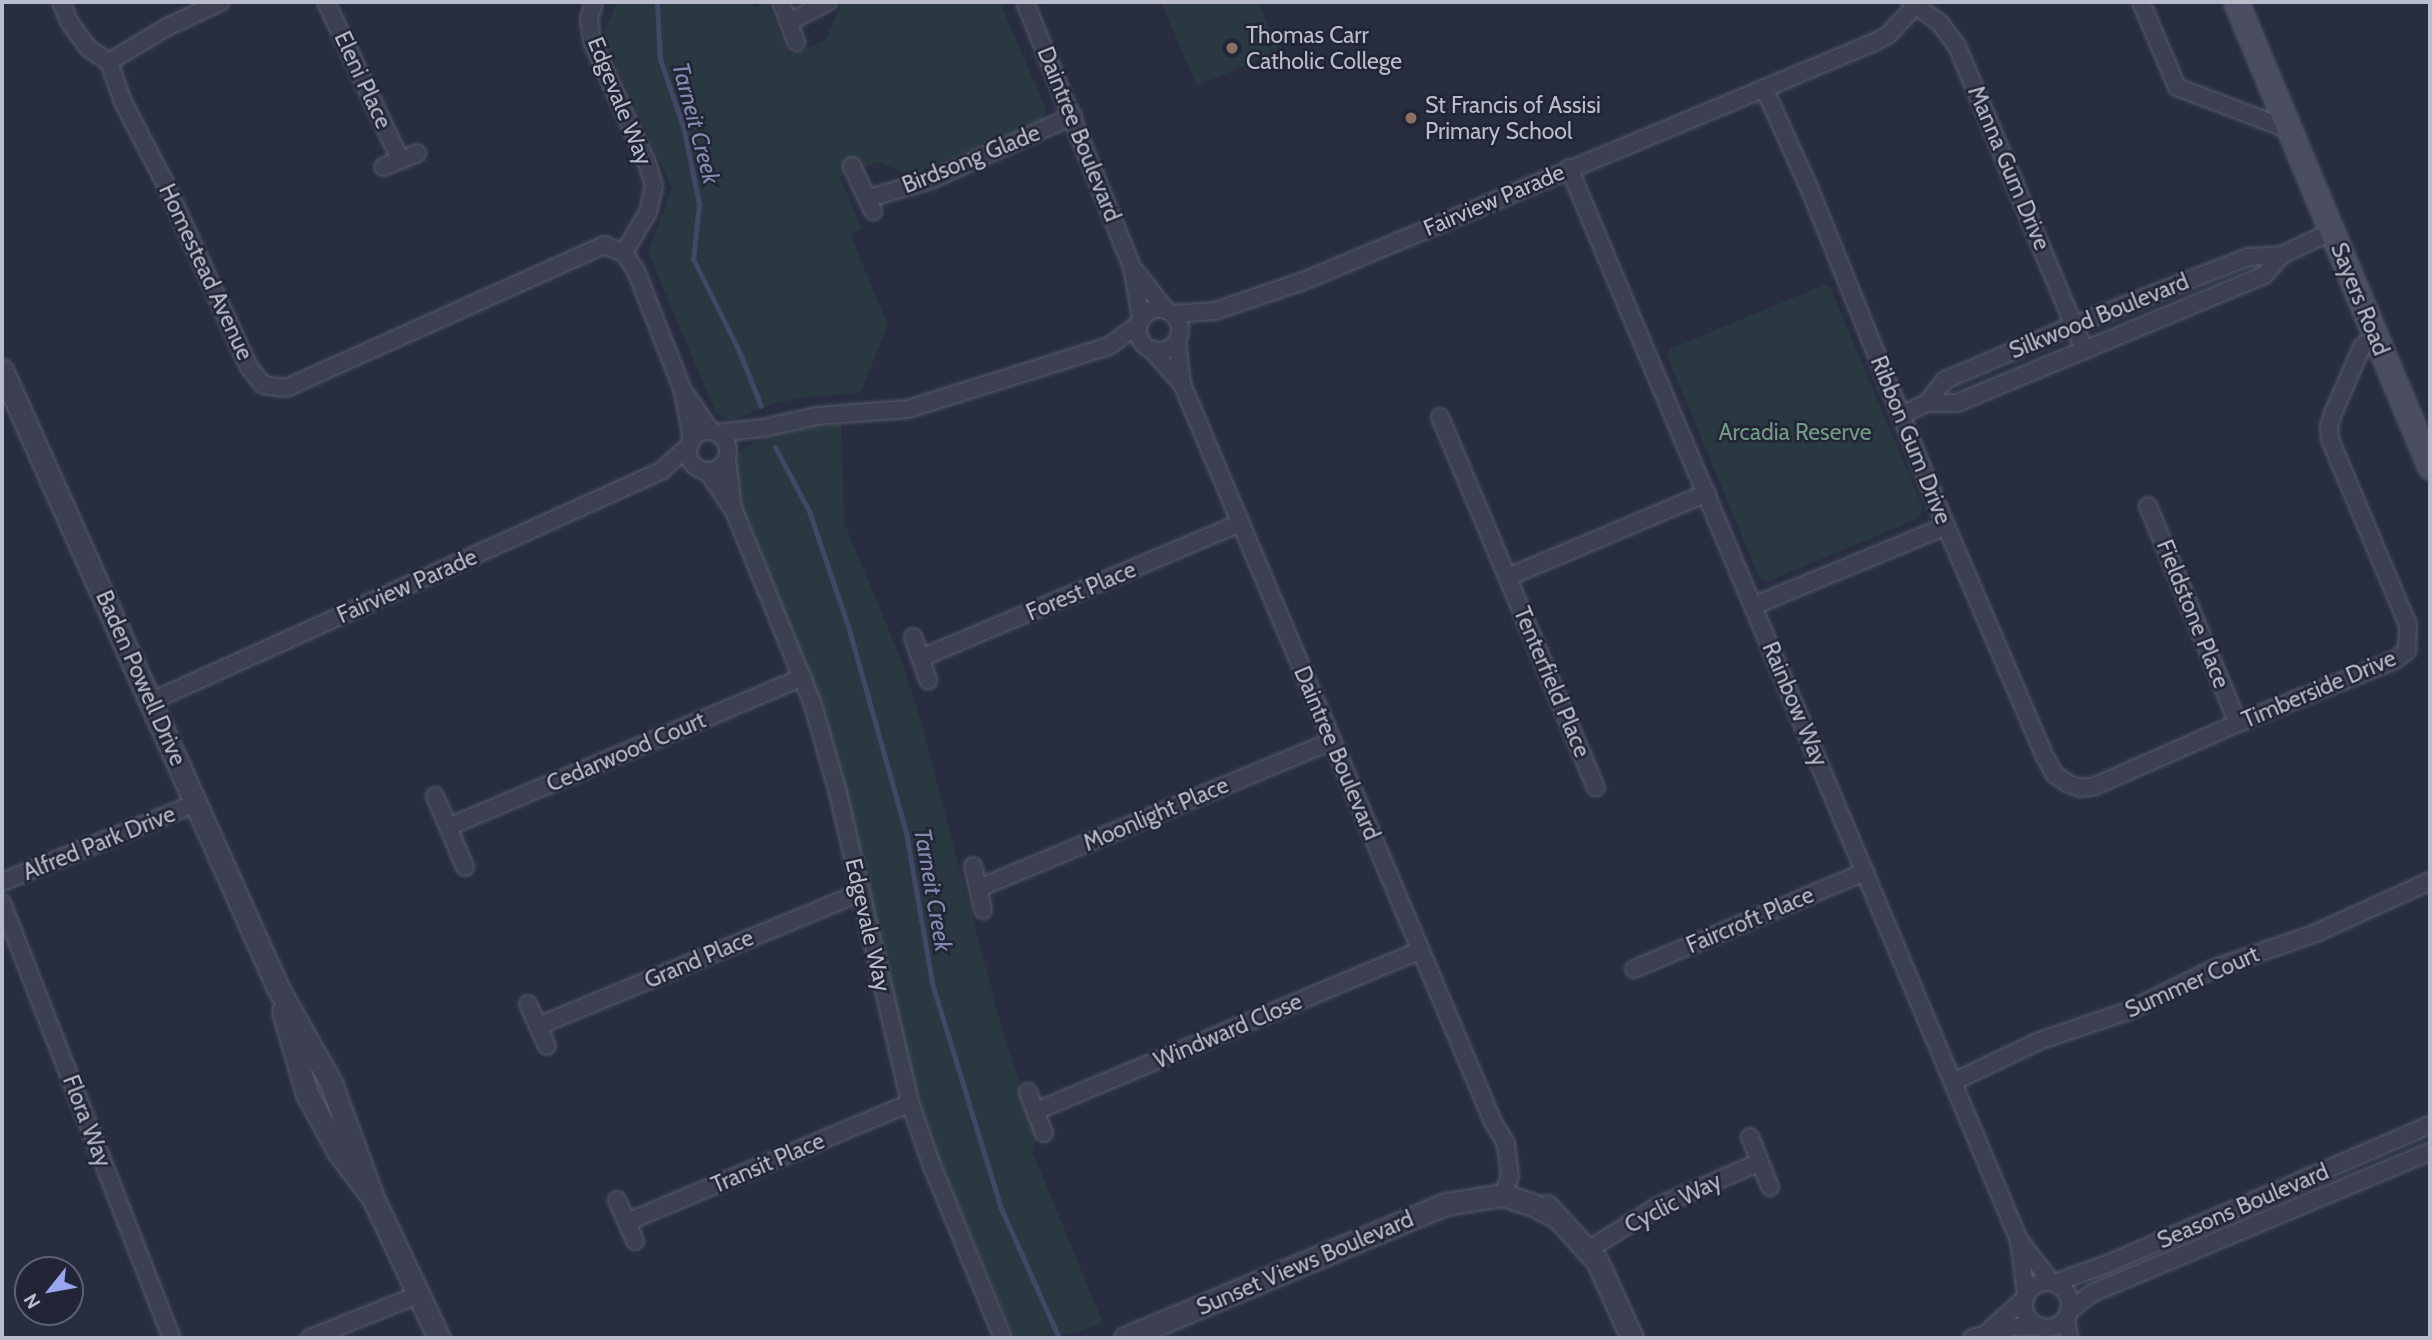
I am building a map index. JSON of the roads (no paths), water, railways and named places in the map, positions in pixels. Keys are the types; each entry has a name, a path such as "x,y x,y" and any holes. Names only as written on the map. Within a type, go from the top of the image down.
{"main road":[{"name":"Sayers Road","path":"2236,2 2430,467"}],"street":[{"path":"61,2 70,23 88,48 109,62 169,26 221,2"},
{"name":"Eleni Place","path":"326,2 400,159"},
{"name":"Edgevale Way","path":"594,2 589,19 592,41 647,163 654,186 648,212 624,253"},
{"path":"781,2 796,42"},
{"path":"789,22 828,2"},
{"name":"Daintree Boulevard","path":"1025,2 1132,267 1140,321"},
{"path":"2141,2 2177,86 2290,130"},
{"name":"Fairview Parade","path":"1169,312 1215,311 1269,295 1888,36 1913,4"},
{"name":"Manna Gum Drive","path":"1913,4 1940,23 1957,46 2084,350"},
{"name":"Homestead Avenue","path":"109,62 123,102 165,183 249,367 263,385 286,388 604,245 624,253"},
{"name":"Ribbon Gum Drive","path":"1763,88 1810,190 1946,526 2044,755 2054,775 2069,784"},
{"name":"Birdsong Glade","path":"852,166 871,205 1073,117"},
{"path":"383,167 417,153"},
{"name":"Rainbow Way","path":"1569,168 2019,1240 2053,1283"},
{"name":"Silkwood Boulevard","path":"1901,415 1927,403 1957,403 2264,275 2283,255 2332,230"},
{"path":"624,253 636,271 683,391 690,459 703,470 719,469 727,457 763,428"},
{"name":"Silkwood Boulevard","path":"1927,403 1945,380 2074,325 2248,257 2283,255"},
{"name":"Daintree Boulevard","path":"1132,267 1169,312"},
{"path":"690,443 700,433 763,428 817,415 908,409 1109,346 1166,350 1178,340 1180,325 1169,312 1152,310 1109,346"},
{"name":"Fairview Parade","path":"1178,340 1215,311"},
{"path":"1140,321 1139,336 1148,348"},
{"name":"Timberside Drive","path":"2069,784 2081,788 2095,786 2238,723 2395,660 2407,651 2410,643 2408,625 2330,439 2329,426 2334,411 2362,347 2375,336"},
{"name":"Daintree Boulevard","path":"1178,340 1182,384 1493,1122 1508,1150 1504,1185"},
{"name":"Daintree Boulevard","path":"1148,348 1182,384"},
{"name":"Baden Powell Drive","path":"2,370 278,988 331,1083 373,1198 439,1338"},
{"path":"683,391 727,443 727,457"},
{"name":"Tenterfield Place","path":"1440,417 1597,788"},
{"name":"Fairview Parade","path":"152,701 661,471 690,443"},
{"name":"Edgevale Way","path":"727,457 734,510 803,677 831,767 910,1103 932,1166 1003,1338"},
{"name":"Edgevale Way","path":"703,470 734,510"},
{"name":"Fairview Parade","path":"661,471 703,470"},
{"name":"Tenterfield Place","path":"1508,577 1707,494"},
{"name":"Fieldstone Place","path":"2148,506 2238,723"},
{"name":"Forest Place","path":"921,658 1241,523"},
{"path":"1754,606 1946,526"},
{"path":"913,637 928,680"},
{"name":"Cedarwood Court","path":"448,827 803,677"},
{"name":"Moonlight Place","path":"979,888 1332,741"},
{"path":"435,796 465,867"},
{"name":"Alfred Park Drive","path":"2,882 197,803"},
{"path":"973,866 982,910"},
{"name":"Faircroft Place","path":"1634,969 1865,872"},
{"name":"Summer Court","path":"1953,1082 2039,1041 2128,1012 2218,967 2316,933 2430,881"},
{"name":"Grand Place","path":"538,1026 860,891"},
{"name":"Flora Way","path":"2,903 172,1338"},
{"name":"Windward Close","path":"1036,1111 1420,950"},
{"name":"Baden Powell Drive","path":"278,988 295,1062 307,1094 339,1153 373,1198"},
{"path":"528,1004 547,1046"},
{"path":"307,1094 331,1083"},
{"path":"1028,1092 1044,1133"},
{"name":"Transit Place","path":"627,1222 910,1103"},
{"name":"Seasons Boulevard","path":"2053,1283 2107,1264 2430,1125"},
{"path":"1750,1137 1770,1186"},
{"name":"Seasons Boulevard","path":"2067,1315 2092,1293 2430,1152"},
{"name":"Cyclic Way","path":"1588,1250 1658,1206 1760,1162"},
{"path":"1504,1185 1556,1217 1588,1250 1608,1283 1632,1338"},
{"name":"Sunset Views Boulevard","path":"1126,1338 1446,1204 1504,1185"},
{"path":"617,1200 635,1241"},
{"name":"Rainbow Way","path":"2019,1240 2025,1297"},
{"path":"1988,1332 2034,1286 2053,1283 2068,1297 2068,1338"},
{"path":"310,1338 420,1294"},
{"path":"2025,1297 2028,1317 2050,1338"},
{"path":"1972,1338 1988,1332 2038,1326 2053,1327 2067,1315"}],"waterway":[{"name":"Tarneit Creek","path":"657,2 660,59 683,126 699,204 693,259 739,351 761,406"},
{"name":"Tarneit Creek","path":"775,447 809,511 848,626 906,832 932,983 1000,1206 1059,1338"}],"place":[{"name":"Thomas Carr Catholic College","path":"1232,48"},
{"name":"St Francis of Assisi Primary School","path":"1411,118"}],"park label":[{"name":"Arcadia Reserve","path":"1795,432"}]}
